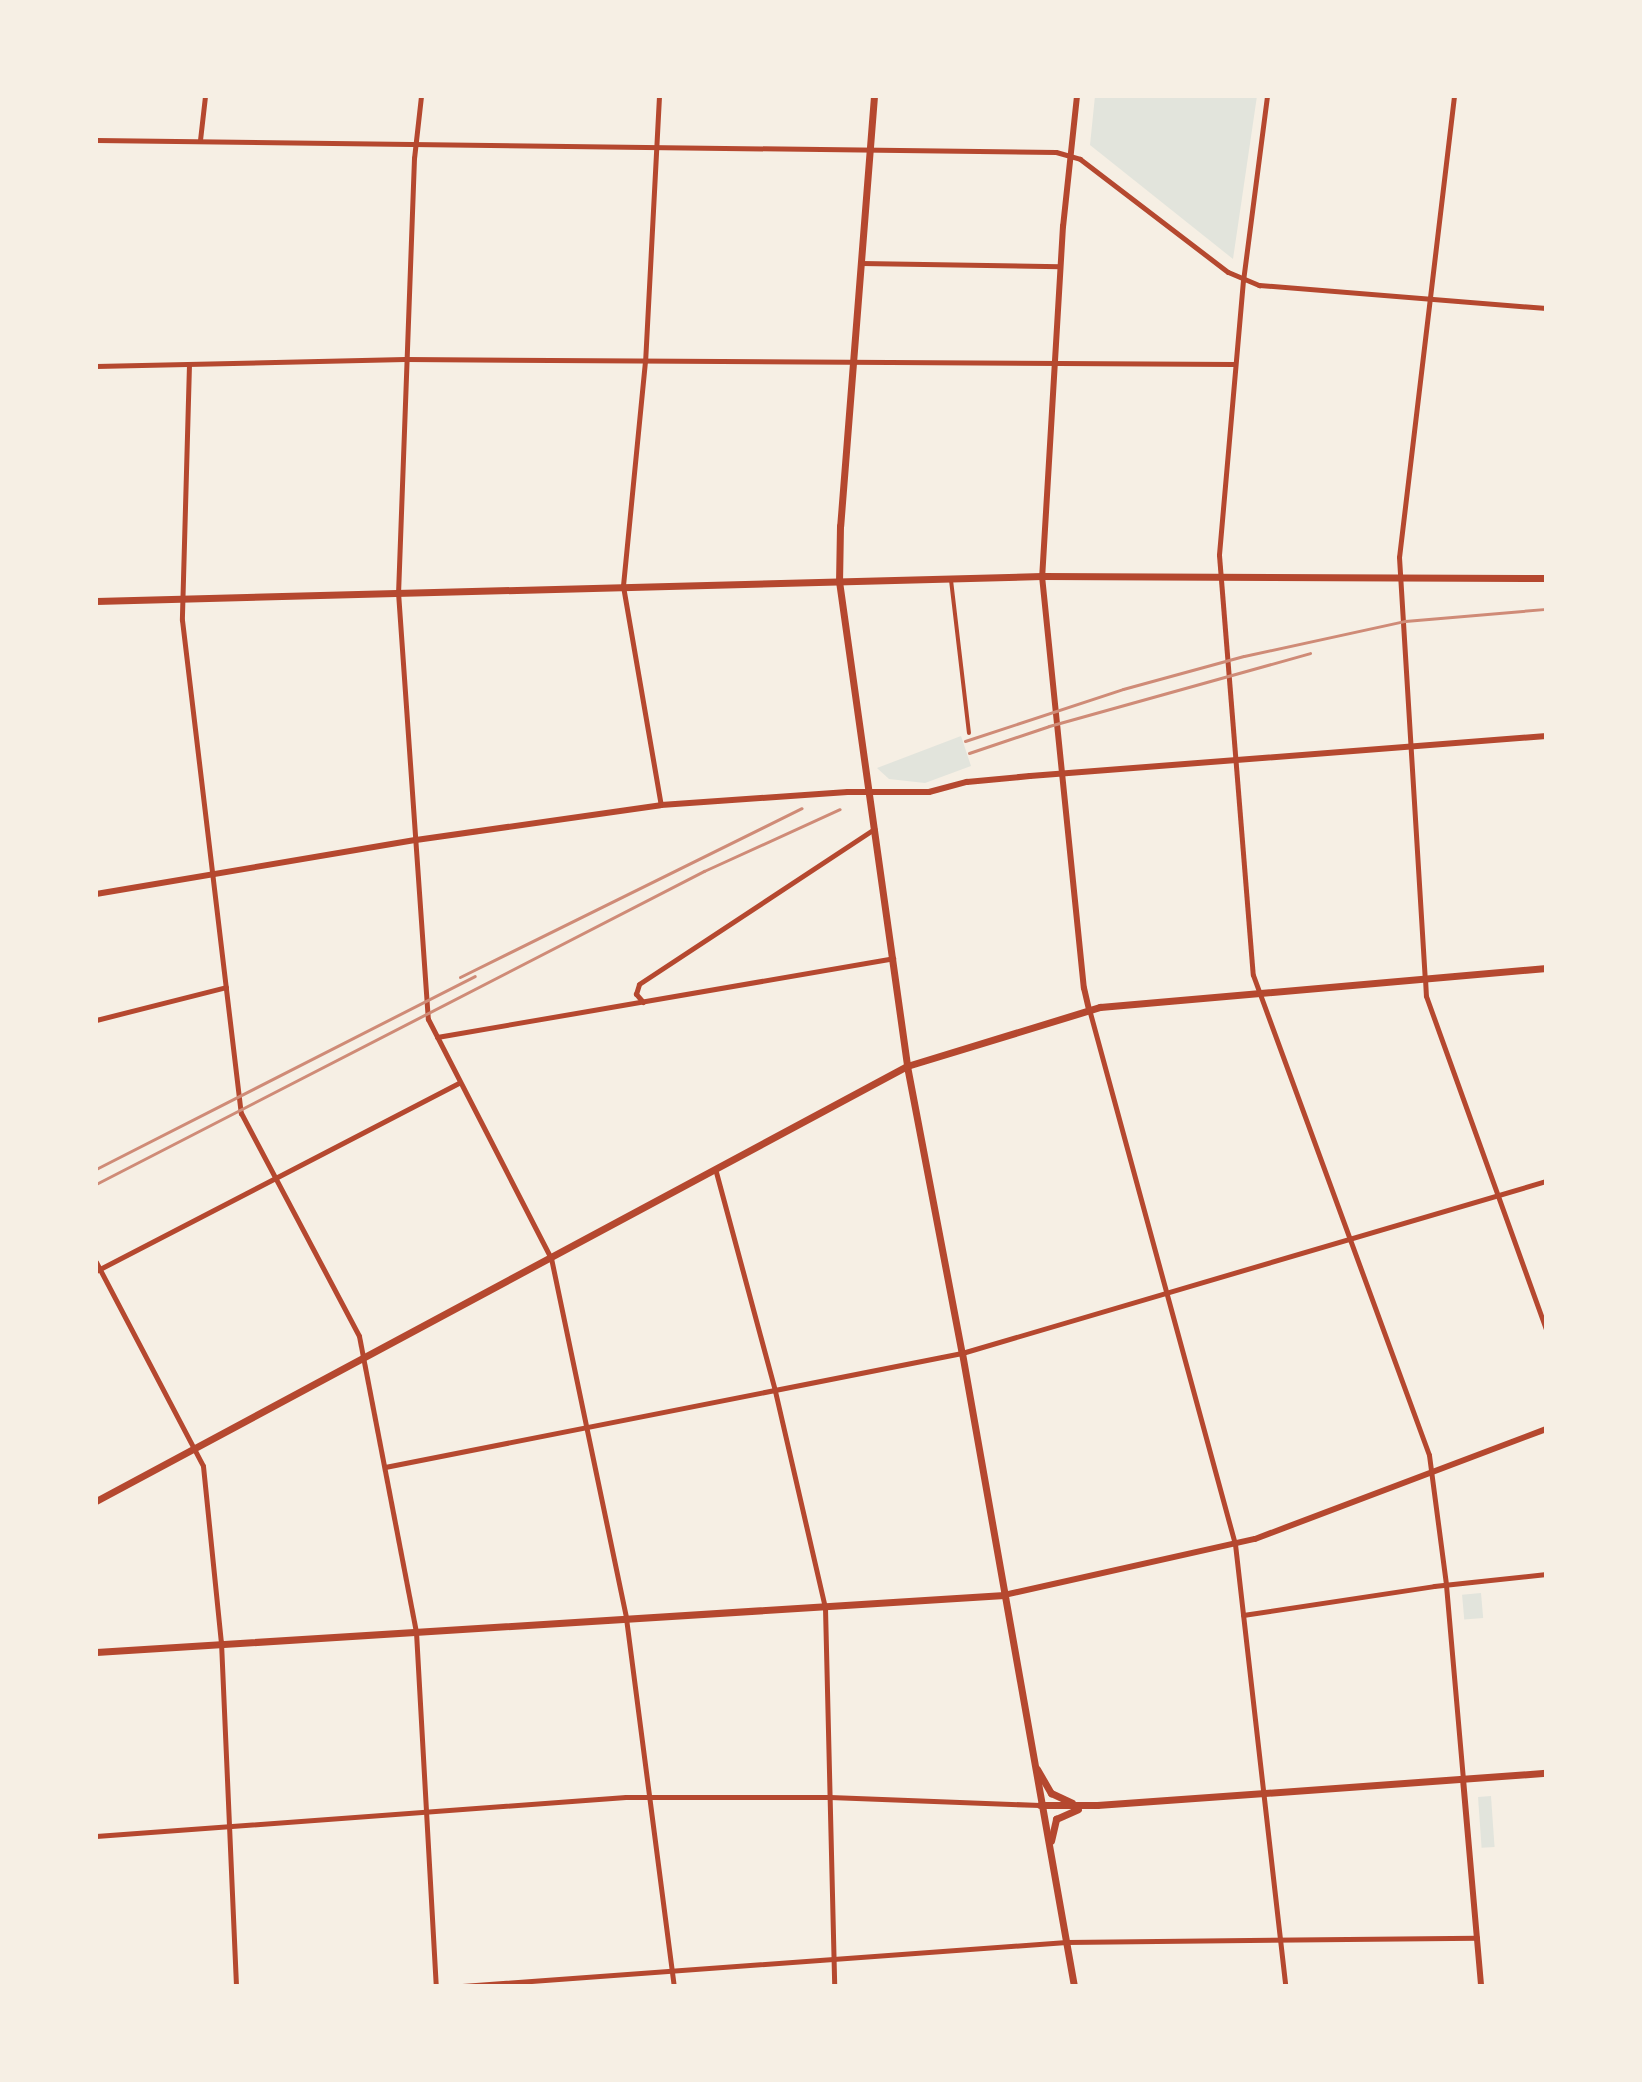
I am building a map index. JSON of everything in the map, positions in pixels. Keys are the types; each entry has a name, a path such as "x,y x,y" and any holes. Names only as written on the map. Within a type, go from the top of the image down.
{"main road":[{"path":"874,96 839,581 907,1066 962,1353 1030,1753 1074,1986"},
{"path":"96,601 1042,576 1221,574 1546,578"},
{"path":"96,1501 716,1172 907,1066 1089,1009 1546,968"},
{"path":"96,1652 1004,1595"},
{"path":"1030,1753 1048,1790 1078,1805"},
{"path":"1040,1805 1097,1805 1546,1773"},
{"path":"1051,1859 1051,1835 1056,1819 1069,1811 1097,1805"}],"street":[{"path":"200,140 205,96"},
{"path":"421,96 415,143 398,592 428,1019 551,1258 626,1618 674,1986"},
{"path":"659,96 645,361 623,586 661,805"},
{"path":"1077,96 1060,266 1042,576 1061,773 1089,1009 1235,1544 1285,1986"},
{"path":"1267,96 1234,364 1221,574 1253,975 1429,1455 1446,1585 1481,1986"},
{"path":"1454,96 1427,297 1399,577 1426,996 1546,1330"},
{"path":"96,140 1069,155 1088,165 1243,280 1259,285 1546,308"},
{"path":"861,263 1060,266"},
{"path":"96,366 360,363 405,359 1234,364"},
{"path":"189,364 181,598 241,1113 359,1336 416,1632 436,1986"},
{"path":"951,578 969,733"},
{"path":"96,894 416,840 661,805 868,791 929,792 967,782 1061,773 1546,736"},
{"path":"643,1002 636,994 639,984 874,829"},
{"path":"437,1037 893,958"},
{"path":"96,1020 226,987"},
{"path":"98,1270 459,1083"},
{"path":"716,1172 775,1391 825,1608 834,1986"},
{"path":"385,1467 962,1353 1166,1296 1546,1181"},
{"path":"96,1262 203,1466 221,1642 236,1986"},
{"path":"1004,1595 1235,1544 1546,1429"},
{"path":"1243,1615 1446,1585 1546,1574"},
{"path":"96,1836 649,1796 830,1797 1040,1805"},
{"path":"462,1986 1066,1942 1477,1938"}],"shaded area":[{"path":"1095,96 1257,96 1233,259 1090,145"},
{"path":"961,736 971,766 925,783 889,779 877,768"},
{"path":"1481,1593 1483,1618 1464,1620 1462,1595"},
{"path":"1491,1796 1495,1847 1482,1848 1478,1797"}],"railway":[{"path":"965,741 1123,689 1244,656 1405,621 1546,609"},
{"path":"969,753 1049,726 1310,653"},
{"path":"460,977 802,808"},
{"path":"96,1184 704,871 840,809"},
{"path":"96,1169 475,976"}]}
